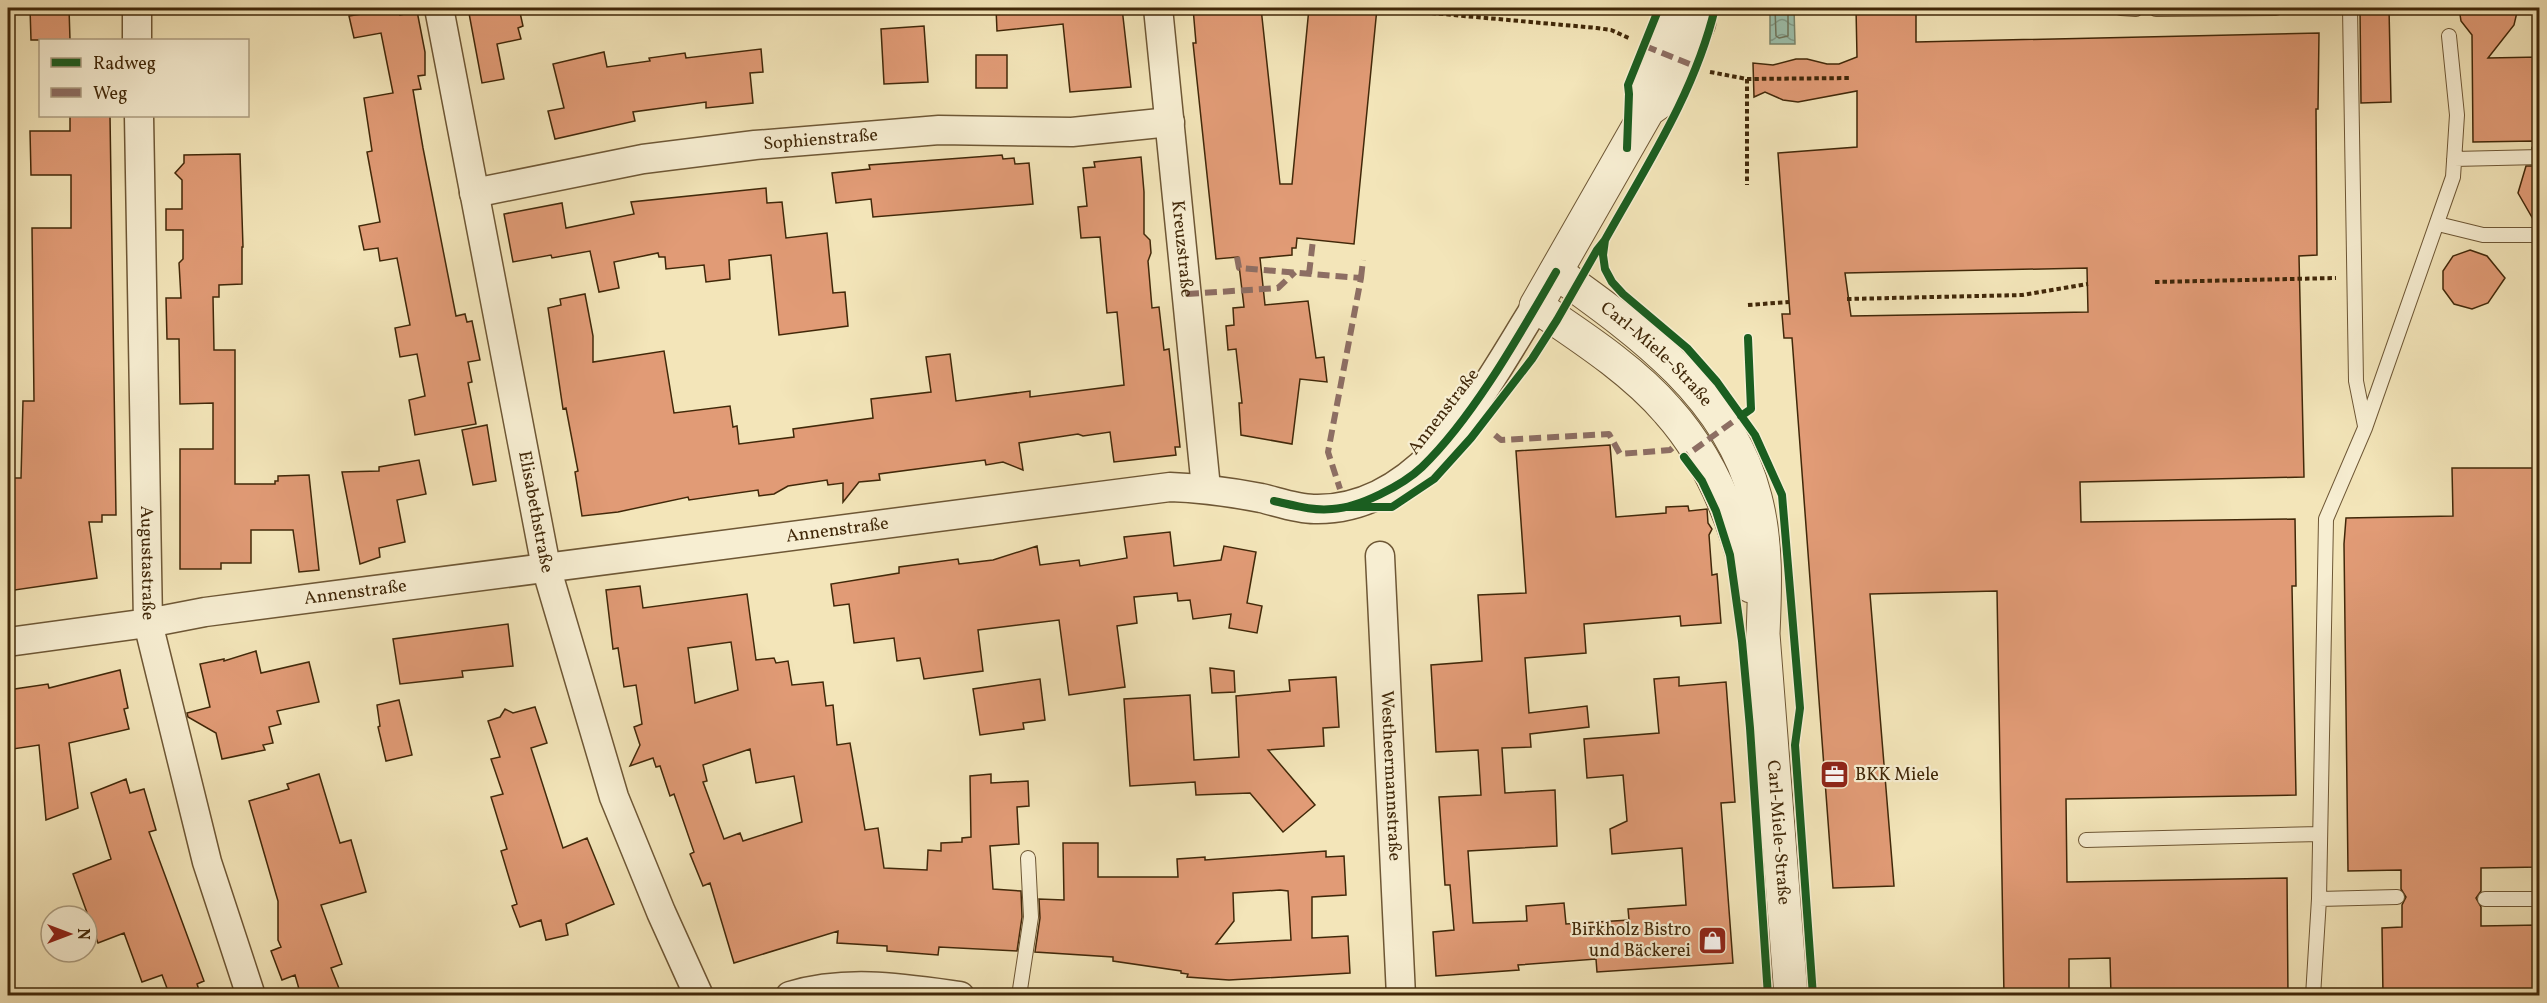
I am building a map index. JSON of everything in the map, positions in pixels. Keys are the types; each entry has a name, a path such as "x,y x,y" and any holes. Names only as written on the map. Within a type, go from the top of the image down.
{"street":[{"path":"137,8 137,39"},
{"name":"Elisabethstraße","path":"439,8 546,567 614,797 661,912 699,996"},
{"name":"Kreuzstraße","path":"1158,8 1206,488"},
{"path":"1648,110 1645,85 1672,13 1679,8"},
{"path":"1557,272 1648,110 1669,95 1699,23 1694,8"},
{"name":"Augustastraße","path":"139,117 148,623 207,862 251,996"},
{"name":"Sophienstraße","path":"474,193 643,159 755,145 939,130 1072,132 1170,123"},
{"name":"Annenstraße","path":"8,642 148,623 205,612 1170,487 1206,488 1311,509 1340,508 1382,494 1421,468 1456,428 1557,272"},
{"name":"Carl-Miele-Straße","path":"1557,272 1634,329 1678,368 1725,428 1745,465 1756,499 1766,575 1763,634 1791,995"},
{"name":"Carl-Miele-Straße","path":"1536,306 1586,340 1625,371 1668,410 1695,449 1715,480 1728,508 1750,579 1763,634"},
{"name":"Westheermannstraße","path":"1380,556 1401,996"},
{"path":"790,996 837,987 879,985 960,996"},
{"path":"1785,996 1791,995"}],"lane":[{"path":"2121,8 2136,9"},
{"path":"2156,9 2276,8"},
{"path":"2350,8 2356,381 2365,428"},
{"path":"2313,996 2319,899 2325,519 2365,428 2438,224 2452,177 2457,116 2449,36"},
{"path":"2454,159 2540,157"},
{"path":"2438,224 2483,235 2540,235"},
{"path":"2086,840 2320,834"},
{"path":"1019,996 1031,917 1028,858"},
{"path":"2319,899 2397,897"},
{"path":"2485,899 2540,899"}],"path":[{"path":"1409,11 1611,30"},
{"path":"1706,71 1747,79 1850,78"},
{"path":"1747,79 1747,185"},
{"path":"2155,282 2355,277"},
{"path":"1847,299 2022,295 2088,284"},
{"path":"1748,305 1789,302"}],"water":[{"path":"1770,8 1794,8 1795,44 1770,44"}],"building":[{"path":"30,8 69,8 70,39 31,40"},
{"path":"399,8 400,15 417,11 425,52 425,75 418,76 421,89 413,90 423,148 456,316 465,314 467,322 472,321 480,360 468,362 472,382 468,383 476,424 415,435 409,400 425,396 417,354 400,357 395,328 410,325 397,258 380,261 378,248 364,250 359,226 380,222 367,152 372,151 364,98 393,93 381,33 354,38 349,16"},
{"path":"468,8 519,8 523,26 518,28 521,39 497,44 504,79 482,83"},
{"path":"996,8 1122,8 1131,87 1070,92 1063,24 997,31"},
{"path":"1193,8 1261,8 1280,184 1292,184 1309,8 1377,8 1354,244 1297,238 1296,248 1292,248 1292,255 1260,258 1265,305 1308,301 1316,358 1324,357 1327,382 1300,379 1292,444 1241,435 1239,403 1242,403 1236,349 1228,350 1226,326 1234,325 1233,308 1244,307 1238,257 1216,259 1193,43 1196,43"},
{"path":"1856,8 1916,8 1916,42 2319,33 2318,109 2316,109 2317,255 2299,256 2304,477 2080,482 2081,522 2295,519 2296,586 2292,586 2296,795 2066,799 2067,882 2287,878 2288,996 2111,996 2110,958 2069,959 2069,996 2004,996 1997,591 1870,594 1894,886 1833,888 1792,338 1784,338 1782,314 1790,314 1778,153 1857,147 1857,91 1798,102 1783,100 1765,92 1754,97 1753,63 1773,65 1796,59 1807,59 1827,64 1839,64 1857,57","holes":["2087,268 2088,312 1851,316 1845,273"]},
{"path":"2360,8 2389,8 2391,102 2361,103"},
{"path":"2459,8 2518,8 2514,25 2488,58 2540,57 2540,148 2532,148 2535,141 2473,142 2472,35 2461,21"},
{"path":"924,26 928,82 884,84 881,29"},
{"path":"761,49 763,72 750,73 753,103 706,108 706,102 633,112 635,121 555,139 548,111 564,108 553,64 604,52 607,67 685,53 686,58"},
{"path":"976,55 1007,55 1007,88 976,88"},
{"path":"70,117 110,117 116,515 102,515 102,522 89,522 97,578 8,591 8,534 13,534 13,478 21,478 23,401 34,401 32,228 71,228 71,175 31,175 30,131 70,131"},
{"path":"240,154 242,284 219,285 219,297 213,297 214,350 235,350 235,484 275,484 278,476 309,475 319,570 299,572 293,530 251,530 251,563 221,563 221,569 180,569 180,449 213,449 213,403 180,404 179,339 167,339 166,298 181,298 179,263 183,259 183,230 166,230 166,209 182,209 182,180 175,173 184,163 184,155"},
{"path":"1002,155 1003,159 1014,158 1015,164 1029,163 1033,204 873,217 871,199 836,203 832,173 870,169 869,165"},
{"path":"1141,157 1144,234 1150,240 1151,253 1148,261 1152,308 1159,307 1164,350 1169,349 1180,447 1175,447 1176,455 1114,462 1110,432 1083,436 1078,434 1019,443 1023,470 1003,462 986,465 985,460 879,474 880,480 859,482 843,502 843,483 828,485 827,480 788,486 774,494 759,496 758,490 689,500 688,497 618,512 582,516 575,472 578,471 566,408 563,409 548,308 561,305 560,299 585,294 593,336 593,362 664,351 674,413 730,406 733,427 737,426 739,444 794,437 793,429 873,418 871,399 931,392 926,357 950,354 956,401 1030,391 1030,397 1124,385 1117,312 1107,313 1100,237 1081,238 1078,207 1087,206 1083,168 1095,167 1094,162"},
{"path":"2526,166 2540,166 2540,226 2537,226 2518,193"},
{"path":"766,188 767,203 782,202 786,238 827,233 833,293 845,292 848,326 779,335 771,255 729,260 730,279 706,282 704,265 666,269 665,257 659,257 658,253 614,262 619,288 599,292 590,251 513,262 504,214 562,203 566,228 634,214 631,202"},
{"path":"2470,250 2487,256 2505,278 2488,303 2472,309 2454,304 2443,289 2443,271 2453,256"},
{"path":"487,425 496,481 473,485 462,430"},
{"path":"1610,445 1616,517 1666,513 1666,507 1688,506 1689,511 1707,509 1708,523 1712,529 1709,535 1712,575 1717,574 1721,623 1681,626 1680,616 1584,624 1586,653 1525,658 1529,713 1587,706 1589,727 1530,734 1531,747 1502,748 1505,793 1555,790 1557,846 1468,851 1473,923 1527,921 1526,906 1564,903 1566,924 1629,920 1628,909 1686,905 1682,848 1612,854 1610,829 1627,821 1623,775 1587,778 1584,739 1659,733 1654,679 1679,677 1679,686 1726,682 1735,802 1721,803 1733,963 1597,972 1596,959 1518,965 1519,970 1436,976 1433,932 1454,930 1450,885 1445,885 1439,797 1481,795 1478,750 1436,752 1431,665 1482,661 1478,595 1526,593 1516,451"},
{"path":"419,460 426,494 397,500 405,542 379,548 380,557 360,564 342,472 379,471 379,467"},
{"path":"2452,468 2540,468 2540,867 2481,868 2481,891 2476,898 2481,907 2481,926 2540,925 2540,996 2383,996 2382,928 2402,927 2402,905 2406,897 2401,889 2401,870 2348,871 2344,544 2346,518 2453,516"},
{"path":"1170,532 1174,566 1221,560 1224,546 1256,552 1247,603 1262,606 1257,633 1229,628 1231,614 1193,619 1190,600 1178,601 1177,593 1134,597 1137,623 1117,626 1125,687 1069,695 1059,620 978,630 983,671 924,679 920,658 897,661 894,638 854,643 849,604 834,606 831,584 899,573 899,567 958,559 959,564 993,560 1037,546 1040,565 1079,560 1080,566 1127,558 1124,537"},
{"path":"640,586 643,608 747,594 756,660 774,658 776,663 788,661 792,685 823,682 826,706 833,705 837,745 850,743 865,830 878,828 884,868 927,870 928,850 941,851 941,843 962,842 962,838 971,837 970,776 991,774 991,783 1028,781 1029,806 1017,807 1019,844 990,846 993,889 1021,891 1022,917 1017,951 939,947 938,955 887,951 887,946 837,943 838,931 734,963 710,883 703,886 690,854 694,852 674,794 670,796 660,766 656,767 653,758 630,766 640,745 634,727 642,724 636,685 624,687 618,648 613,649 606,590","holes":["731,642 738,690 695,703 688,648","750,749 756,783 794,776 802,822 743,841 740,833 724,839 703,782 707,781 703,765"]},
{"path":"508,624 513,666 462,671 463,677 400,684 393,639"},
{"path":"256,651 261,673 309,662 319,702 277,711 281,724 269,727 273,743 263,745 265,750 222,759 216,733 188,717 187,713 210,707 200,664 224,659 224,661"},
{"path":"1210,668 1234,671 1235,692 1212,693"},
{"path":"120,670 128,708 124,709 129,729 69,743 78,808 46,820 39,745 13,749 10,729 8,729 8,690 48,684 49,688"},
{"path":"1336,677 1339,727 1323,728 1324,746 1268,750 1315,805 1283,832 1250,793 1196,795 1195,782 1130,786 1124,699 1190,695 1194,760 1239,757 1236,696 1290,691 1289,680"},
{"path":"1040,679 1045,720 1023,723 1024,729 980,735 973,689"},
{"path":"399,700 412,755 386,761 378,727 380,726 377,705"},
{"path":"535,707 547,743 531,748 563,848 587,838 614,904 566,924 568,935 546,940 541,920 520,927 512,906 517,904 501,851 507,849 491,797 503,794 491,759 500,757 488,721 500,717 505,709 513,713"},
{"path":"319,774 340,843 351,840 366,892 321,905 342,964 331,968 342,996 301,996 295,975 282,980 271,951 281,947 278,940 278,901 249,801 289,789 287,784"},
{"path":"126,779 130,793 144,789 156,830 149,832 204,981 197,984 201,996 170,996 162,975 142,982 124,933 99,943 99,904 84,904 73,874 111,859 91,793"},
{"path":"1063,843 1098,843 1098,877 1178,877 1177,859 1205,857 1205,860 1326,851 1326,857 1344,856 1346,895 1312,897 1312,938 1348,936 1350,973 1229,980 1187,977 1188,974 1181,973 1181,971 1113,961 1113,957 1035,952 1040,918 1039,899 1064,900","holes":["1288,891 1291,940 1216,944 1234,921 1233,893"]}],"marked path":[{"path":"1645,46 1697,67"},
{"path":"1309,274 1313,240"},
{"path":"1237,257 1239,268 1361,278 1328,452 1340,489"},
{"path":"1361,278 1363,260"},
{"path":"1187,294 1278,288 1295,272"},
{"path":"1688,462 1684,457 1745,413"},
{"path":"1495,435 1501,440 1609,434 1620,454 1670,450 1676,445"}],"cycle path":[{"path":"1627,148 1628,85 1659,8"},
{"path":"1347,507 1392,507 1434,479 1471,438 1532,359 1653,156 1695,69 1715,8"},
{"path":"1605,240 1603,255 1605,269 1612,282 1687,348 1717,382 1755,435 1782,495 1800,708 1795,745 1813,996"},
{"path":"1274,501 1317,509 1343,508 1380,494 1414,474 1441,447 1477,400 1556,272"},
{"path":"1741,416 1751,409 1748,338"},
{"path":"1684,457 1702,481 1716,511 1730,555 1742,641 1750,728 1768,996"}],"place":[{"name":"BKK Miele","path":"1834,775"},
{"name":"Birkholz Bistro und Bäckerei","path":"1712,940"}]}
